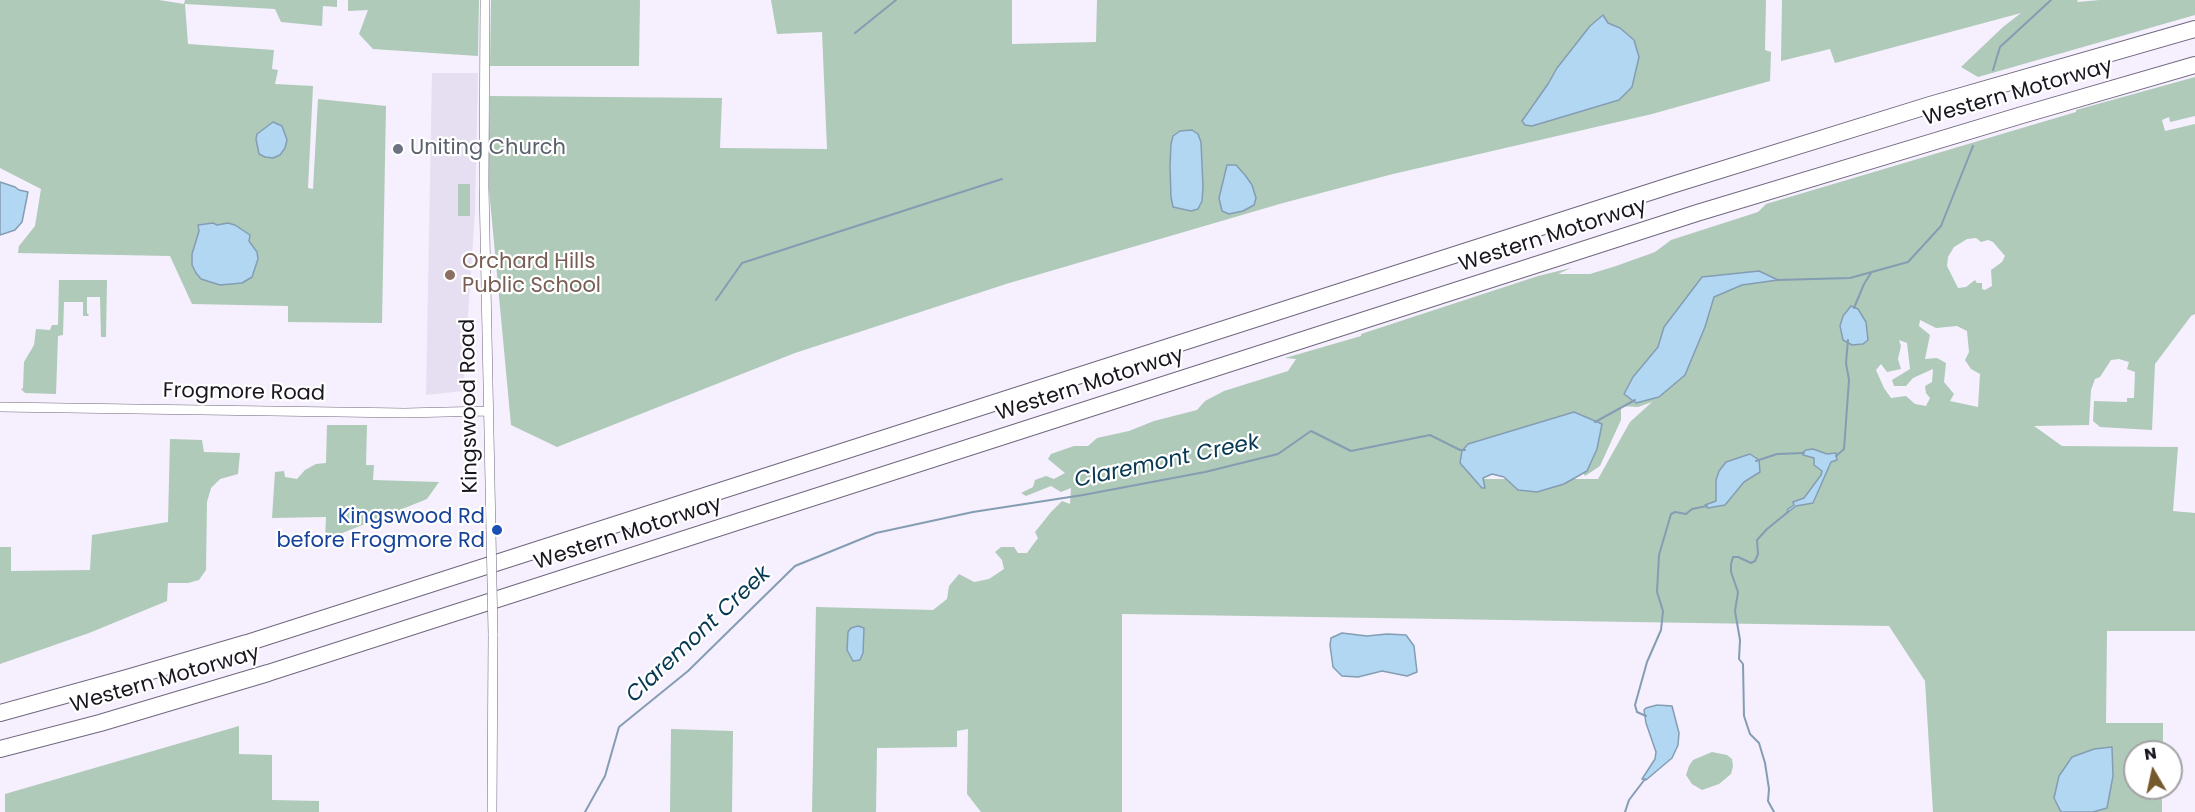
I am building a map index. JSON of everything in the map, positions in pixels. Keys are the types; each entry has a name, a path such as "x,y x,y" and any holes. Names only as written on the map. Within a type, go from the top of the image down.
{"highway":[{"name":"Western Motorway","path":"0,713 247,643 1672,184 1930,105 2195,29"},
{"name":"Western Motorway","path":"0,749 100,723 268,673 1688,216 2022,114 2195,65"}],"street":[{"name":"Kingswood Road","path":"485,0 484,195 493,634 492,812"},
{"name":"Frogmore Road","path":"0,407 358,412 488,411"}],"shaded area":[{"name":"Orchard Hills Public School","path":"432,73 478,73 475,211 463,391 426,395"}],"green space":[{"path":"0,0 159,0 184,4 185,0 337,0 337,7 323,6 322,26 281,22 275,9 185,4 188,44 274,50 272,69 278,70 275,84 313,86 308,188 313,189 318,99 386,106 382,323 288,322 288,306 192,304 170,256 18,253 19,246 35,226 41,189 0,168"},
{"path":"348,0 479,0 478,56 373,49 359,34 368,10 348,11"},
{"path":"491,0 640,0 639,66 490,66"},
{"path":"771,0 1012,0 1012,44 1096,42 1097,0 1766,0 1765,50 1771,52 1770,81 1652,114 1393,174 1283,203 1006,284 795,353 557,447 511,425 488,178 490,96 722,98 720,148 827,149 822,32 777,34","holes":["1603,15 1608,23 1620,28 1639,57 1635,72 1522,121 1557,68 1590,26"]},
{"path":"1782,0 2078,0 2077,2 2195,0 2195,15 1978,77 1961,67 2021,13 1835,63 1830,49 1781,61"},
{"path":"2195,77 2195,116 2170,122 2169,117 2162,120 2165,131 2195,124 2195,314 2191,316 2155,364 2152,430 2100,427 2093,421 2094,401 2127,402 2127,398 2134,398 2135,372 2127,369 2129,362 2119,359 2111,360 2100,377 2095,379 2091,390 2089,425 2034,426 2062,446 2178,447 2173,511 2195,513 2195,631 2107,631 2106,723 2163,723 2163,740 2123,740 2123,800 2162,800 2162,812 1933,812 1925,681 1889,626 1122,614 1122,812 981,812 967,794 968,729 957,731 957,747 877,748 876,812 812,812 816,607 933,610 947,599 949,586 959,574 974,582 989,579 1004,569 1002,560 995,552 1001,547 1014,547 1018,553 1027,553 1038,538 1035,532 1051,512 1062,501 1070,504 1071,488 1061,492 1051,486 1026,496 1021,493 1033,487 1035,480 1046,476 1054,479 1065,473 1048,459 1051,454 1074,446 1088,446 1097,438 1129,431 1154,421 1197,410 1205,401 1224,391 1288,371 1296,359 1285,358 1361,336 1361,334 1538,276 1571,268 1558,274 1590,274 1616,266 1655,252 1671,240 1758,212 1766,204 2076,112 2076,110","holes":["1976,238 1981,242 1988,240 1993,242 2005,256 2002,262 1991,270 1992,286 1985,290 1982,289 1982,283 1977,283 1975,280 1966,287 1958,288 1947,266 1948,257 1954,247 1967,239","1920,320 1936,328 1957,326 1967,331 1969,352 1965,360 1971,369 1980,374 1978,407 1950,401 1954,394 1944,382 1946,363 1937,358 1925,359 1930,335 1919,326","1899,340 1907,343 1910,369 1892,380 1894,386 1906,386 1913,378 1933,369 1932,382 1925,386 1930,398 1926,406 1915,404 1906,396 1891,398 1876,370 1881,364 1887,372 1901,369 1898,359 1901,346","1652,402 1630,422 1598,479 1474,479 1589,438 1579,464 1585,476 1600,466 1621,420 1621,406 1638,407"]},
{"path":"458,184 470,184 470,216 458,216"},
{"path":"59,280 107,280 106,337 101,337 100,297 87,297 88,316 83,316 83,302 64,302 63,335 58,336 56,394 25,393 21,389 23,388 24,362 34,345 36,329 50,330 52,325 58,325"},
{"path":"327,425 367,425 366,465 374,465 373,480 439,482 427,499 325,540 326,517 272,518 275,472 284,471 285,477 297,479 305,470 316,464 326,463"},
{"path":"170,439 202,440 204,452 240,453 238,474 220,479 211,488 207,502 206,570 199,580 188,583 168,583 167,601 89,633 0,664 0,547 11,547 11,571 90,570 92,535 168,522"},
{"path":"239,726 239,754 272,755 272,800 319,801 319,812 5,812 5,794"},
{"path":"671,729 733,731 732,812 670,812"},
{"path":"1712,752 1727,755 1732,759 1731,774 1719,784 1702,790 1692,784 1686,775 1693,760"}],"water":[{"path":"1603,15 1608,23 1620,28 1634,40 1639,57 1632,87 1619,100 1532,126 1525,125 1522,121 1557,68 1590,26"},
{"path":"273,122 282,126 287,140 280,155 273,158 259,154 256,139 257,134"},
{"path":"1192,130 1198,134 1201,142 1203,187 1202,201 1198,209 1191,211 1173,207 1170,166 1173,136 1180,131"},
{"path":"1227,165 1236,165 1245,175 1252,185 1256,198 1254,205 1243,211 1229,214 1222,211 1219,198"},
{"path":"0,182 28,192 22,222 15,230 0,235"},
{"path":"213,223 235,225 250,235 249,241 257,252 258,259 252,277 242,283 220,285 201,279 192,265 192,254 199,231 198,225"},
{"path":"1759,271 1778,280 1742,285 1714,297 1705,327 1685,375 1659,397 1636,403 1624,394 1633,377 1658,347 1664,327 1702,277"},
{"path":"1851,306 1858,309 1866,322 1868,340 1863,344 1852,345 1843,340 1840,326 1843,316"},
{"path":"1574,412 1602,424 1597,449 1587,471 1564,484 1537,492 1518,490 1504,477 1492,474 1483,478 1485,488 1482,488 1460,463 1462,451 1468,444"},
{"path":"1813,449 1827,454 1836,453 1837,460 1831,462 1813,503 1796,506 1787,513 1788,509 1794,505 1793,502 1804,498 1821,475 1822,471 1814,465 1814,458 1802,453"},
{"path":"1750,454 1759,460 1760,472 1744,482 1725,505 1708,508 1705,505 1716,501 1716,480 1726,462"},
{"path":"858,626 864,628 863,653 860,660 853,661 847,650 848,632 851,628"},
{"path":"1342,633 1367,636 1406,635 1414,646 1417,672 1407,676 1382,671 1358,677 1342,676 1333,667 1330,645 1331,638"},
{"path":"1657,705 1672,706 1679,733 1678,745 1672,758 1646,780 1642,779 1655,759 1656,752 1644,710"},
{"path":"2112,747 2113,776 2107,808 2093,812 2061,812 2054,798 2059,776 2072,757 2094,749"}],"waterway":[{"path":"855,33 896,0"},
{"name":"Claremont Creek","path":"1993,70 2000,47 2051,0"},
{"name":"Claremont Creek","path":"1777,280 1850,278 1908,262 1941,226 1973,146"},
{"path":"716,300 742,263 1002,179"},
{"path":"1854,308 1871,273"},
{"path":"1836,456 1844,449 1849,380 1846,363 1848,340"},
{"name":"Claremont Creek","path":"1595,422 1635,400"},
{"name":"Claremont Creek","path":"585,812 605,776 619,727 688,671 795,566 876,533 973,512 1083,495 1205,472 1278,454 1311,431 1351,451 1430,435 1460,450 1465,450"},
{"path":"1756,461 1777,454 1804,453"},
{"path":"1646,716 1637,712 1635,705 1647,662 1661,630 1663,611 1657,592 1659,555 1671,514 1675,512 1686,514 1692,509 1707,506"},
{"path":"1774,812 1768,801 1769,789 1765,763 1759,743 1750,734 1744,716 1743,664 1739,659 1740,640 1735,611 1738,592 1731,572 1731,564 1733,557 1751,563 1755,561 1758,554 1757,540 1788,512"},
{"path":"1625,812 1629,800 1645,779"}],"place":[{"name":"Uniting Church","path":"398,149"},
{"name":"Orchard Hills Public School","path":"450,275"},
{"name":"Kingswood Rd before Frogmore Rd","path":"497,530"}]}
